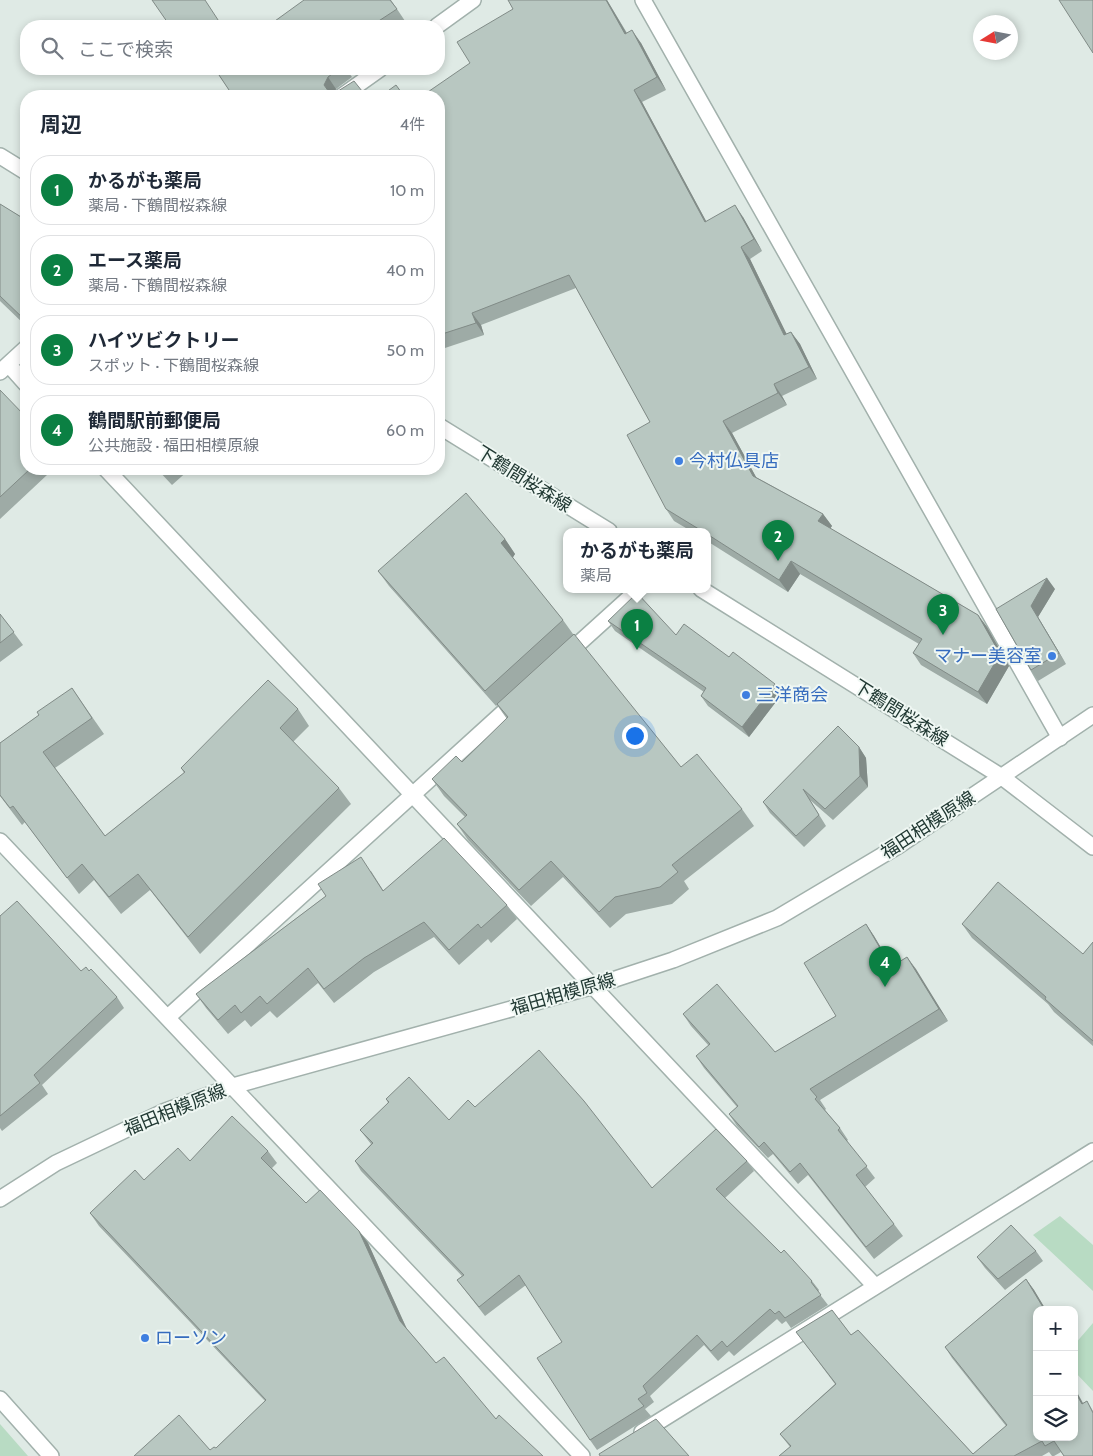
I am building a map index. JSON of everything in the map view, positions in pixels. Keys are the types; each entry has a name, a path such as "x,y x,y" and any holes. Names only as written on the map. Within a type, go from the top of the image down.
{"street":[{"path":"445,20 473,0"},
{"path":"643,0 1060,738"},
{"path":"350,90 372,75"},
{"path":"0,156 20,168"},
{"path":"20,353 4,368 20,380"},
{"name":"下鶴間桜森線","path":"445,430 603,528"},
{"path":"112,475 875,1286"},
{"path":"559,662 636,593"},
{"name":"下鶴間桜森線","path":"707,593 1002,777 1093,847"},
{"path":"168,1017 530,688"},
{"name":"福田相模原線","path":"0,1199 65,1158 163,1112 233,1086 594,986 673,960 777,918 898,846 1093,715"},
{"path":"0,841 582,1456"},
{"path":"632,1439 1093,1152"},
{"path":"0,1399 51,1456"}],"green space":[{"path":"1060,1216 1093,1245 1093,1291 1033,1235"},
{"path":"1093,1323 1093,1391 1078,1375 1078,1340"},
{"path":"0,1424 28,1456 0,1456"}],"building":[{"path":"152,0 205,0 218,20 166,20"},
{"path":"304,0 390,0 397,9 380,20 276,20"},
{"path":"508,0 606,0 625,34 632,30 657,77 634,90 705,222 735,205 754,239 741,247 784,335 791,332 809,367 774,384 778,393 723,421 753,476 823,514 818,521 978,615 1000,654 978,692 913,653 922,639 791,561 779,580 711,537 711,528 697,528 666,509 627,435 650,422 569,275 472,313 476,323 445,333 445,90 431,90 470,63 457,42 513,9"},
{"path":"1059,0 1093,0 1093,53"},
{"path":"219,75 331,75 324,85 328,90 229,90"},
{"path":"354,81 361,90 340,90"},
{"path":"396,85 400,90 389,90"},
{"path":"0,204 20,216 20,315 0,296"},
{"path":"0,390 20,411 20,475 24,475 0,497"},
{"path":"466,493 505,539 501,543 563,620 485,691 378,571"},
{"path":"1047,578 1031,606 1059,653 1031,670 996,609"},
{"path":"637,593 676,635 684,624 729,657 733,652 775,684 742,727 701,696 706,688 608,621"},
{"path":"0,614 14,632 0,643"},
{"path":"574,634 681,767 697,754 742,809 672,865 678,872 660,887 615,897 599,912 551,861 519,890 457,824 467,815 432,779 456,756 462,762 508,717 497,704"},
{"path":"268,680 298,709 280,728 339,788 188,937 138,874 109,897 82,864 67,878 13,806 10,808 0,795 0,743 39,715 37,712 72,688 92,718 43,752 105,836 185,772 181,768"},
{"path":"838,726 859,747 860,776 825,809 803,789 819,815 796,836 763,802"},
{"path":"444,838 507,905 481,928 478,924 449,950 424,922 364,958 324,989 308,968 267,1004 260,996 241,1013 235,1005 218,1020 196,994 326,896 318,884 361,857 383,891"},
{"path":"998,882 1083,954 1093,942 1093,1041 1045,999 1046,997 962,924"},
{"path":"17,901 81,971 86,967 89,971 91,969 117,997 34,1075 40,1083 0,1116 0,916"},
{"path":"866,924 891,967 907,957 939,1009 810,1089 817,1097 815,1099 840,1128 838,1130 867,1166 856,1175 894,1224 866,1247 800,1163 790,1172 764,1142 759,1147 729,1114 738,1106 696,1056 710,1044 683,1014 717,984 775,1052 836,1016 804,963"},
{"path":"539,1050 584,1101 652,1188 716,1129 747,1161 716,1189 781,1253 784,1250 812,1281 821,1295 785,1318 779,1311 775,1314 770,1309 727,1347 722,1341 711,1351 697,1335 643,1386 647,1393 638,1399 644,1406 590,1440 537,1358 562,1342 519,1275 479,1307 457,1280 464,1275 355,1161 373,1143 360,1130 389,1102 386,1099 409,1077 449,1120 468,1100 475,1107"},
{"path":"232,1116 268,1151 261,1158 306,1203 320,1190 359,1231 400,1321 436,1363 444,1357 496,1419 499,1415 543,1456 134,1456 179,1415 210,1450 214,1447 216,1448 266,1400 90,1213 135,1170 144,1180 178,1148 190,1161"},
{"path":"1011,1225 1036,1251 998,1279 977,1257"},
{"path":"1026,1279 1042,1306 1033,1306 1033,1441 1042,1441 1014,1456 779,1456 791,1446 780,1434 836,1384 796,1332 832,1310 851,1335 858,1330 973,1454 1007,1425 945,1347"},
{"path":"1078,1397 1082,1404 1087,1401 1093,1413 1093,1456 1064,1456 1054,1441 1078,1441"},
{"path":"656,1419 689,1456 600,1456 599,1454"},
{"path":"1042,1441 1054,1441 1045,1446"}],"place":[{"name":"今村仏具店","path":"679,461"},
{"name":"エース薬局","path":"778,561"},
{"name":"ハイツビクトリー","path":"943,635"},
{"name":"かるがも薬局","path":"637,650"},
{"name":"マナー美容室","path":"1052,656"},
{"name":"三洋商会","path":"746,695"},
{"name":"鶴間駅前郵便局","path":"885,987"},
{"name":"ローソン","path":"145,1338"}]}
